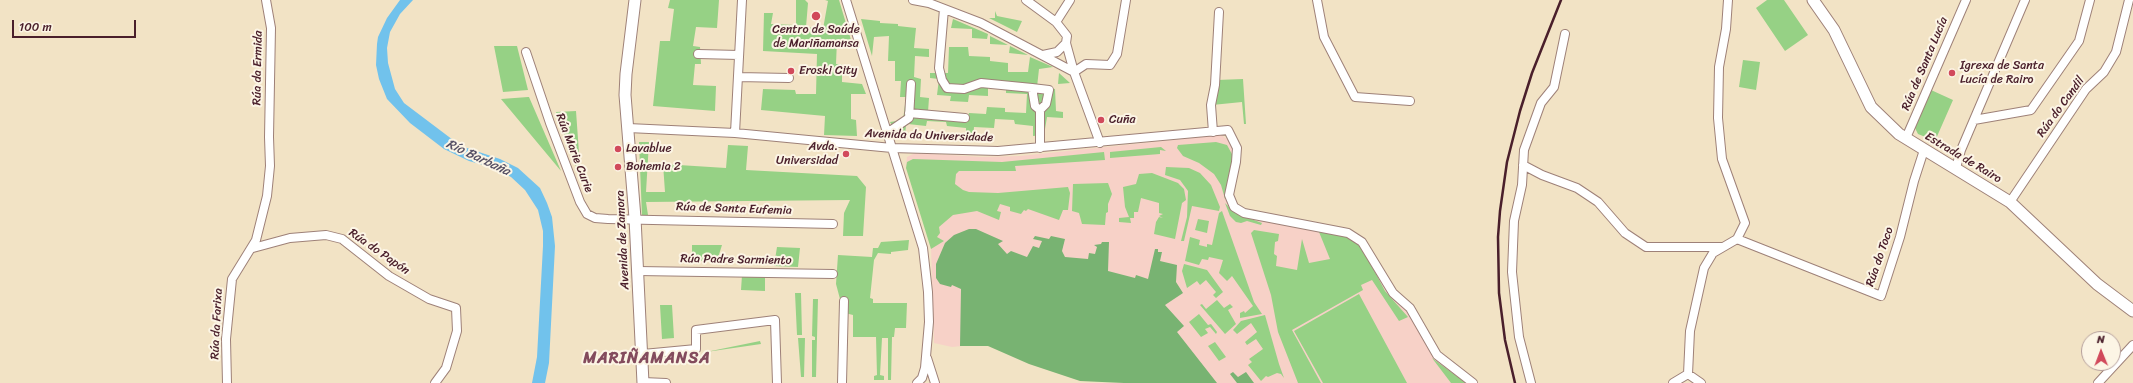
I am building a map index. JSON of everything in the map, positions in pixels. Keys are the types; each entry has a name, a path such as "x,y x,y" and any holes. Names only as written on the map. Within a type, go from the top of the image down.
{"street":[{"name":"Rúa da Ermida","path":"253,248 267,196 270,166 268,137 271,28 266,0"},
{"name":"Avenida de Zamora","path":"635,0 626,74 643,383"},
{"path":"735,133 742,0"},
{"path":"846,0 924,248 929,322 922,378 917,383"},
{"path":"913,0 944,9 981,23 1074,72"},
{"path":"1026,0 1056,22 1067,36 1066,43 1074,72 1100,143"},
{"path":"1056,22 1070,0"},
{"path":"1074,72 1086,64 1110,66 1117,54 1126,0"},
{"path":"1317,0 1324,37 1355,97 1410,101"},
{"path":"1688,374 1690,331 1704,268 1713,253 1738,239 1745,223 1722,159 1718,118 1719,67 1726,29 1728,0"},
{"name":"Estrada de Rairo","path":"1814,0 1834,30 1871,107 1906,138 2010,202 2097,284 2133,311"},
{"name":"Rúa de Santa Lucía","path":"1906,138 1966,0"},
{"path":"1956,168 1961,150 2025,0"},
{"path":"1974,120 2031,110 2079,41 2090,0"},
{"name":"Rúa do Candil","path":"2010,202 2086,89 2104,72 2116,52 2129,0"},
{"path":"944,9 939,68 942,80 947,88 964,89 982,83 1049,90 1046,104 1040,110 1040,148"},
{"path":"1213,132 1211,105 1215,85 1219,12"},
{"path":"1531,383 1519,337 1512,272 1514,221 1522,185 1524,150 1541,103 1554,87 1565,34"},
{"path":"1043,56 1057,52 1066,43"},
{"name":"Rúa Marie Curie","path":"526,52 550,123 584,212 595,218 635,218"},
{"path":"698,54 739,55"},
{"path":"738,76 789,78"},
{"path":"887,133 908,118 911,84"},
{"path":"1032,88 1035,106 1040,110"},
{"path":"909,113 965,118"},
{"name":"Avenida da Universidade","path":"628,128 735,133 892,148 998,151 1100,143 1228,130 1237,148 1236,162 1229,195 1234,207 1244,213 1348,233 1362,242 1393,293 1410,308 1437,355 1473,383"},
{"name":"Rúa do Toco","path":"1738,239 1881,296 1900,237 1914,181 1924,150"},
{"path":"1523,165 1542,175 1577,188 1598,202 1625,233 1646,246 1723,247"},
{"name":"Rúa de Santa Eufemia","path":"635,218 833,224"},
{"name":"Rúa do Papón","path":"253,248 290,238 326,235 342,239 389,276 429,299 456,308 457,331 446,368 436,383"},
{"name":"Rúa da Farixa","path":"227,383 226,339 232,279 253,248"},
{"name":"Rúa Padre Sarmiento","path":"638,271 833,274"},
{"path":"842,383 844,301"},
{"path":"642,354 696,349 696,330 775,320 777,383"},
{"path":"2098,383 2133,345"},
{"path":"926,354 935,383"},
{"path":"1673,383 1688,374"},
{"path":"1688,374 1701,383"},
{"path":"643,383 666,383"}],"shaded area":[{"path":"1221,135 1230,141 1234,150 1227,200 1232,211 1248,218 1349,236 1404,307 1433,354 1469,383 1124,383 991,343 952,347 934,343 931,247 906,165 907,157 915,153 982,157 1020,156"}],"green space":[{"path":"670,0 719,0 717,28 696,27 693,46 700,47 701,64 695,64 693,85 716,86 715,111 653,106 660,41 670,41 674,9 668,8"},
{"path":"796,0 805,0 808,3 806,27 823,29 828,1 825,0 839,0 851,40 837,40 836,64 842,64 842,82 862,84 866,94 851,94 851,119 856,120 857,136 824,135 825,116 761,110 763,89 795,90 796,94 816,94 817,54 763,51 764,13 773,13 771,24 796,25"},
{"path":"1767,0 1784,0 1808,35 1785,51 1756,8"},
{"path":"995,11 997,16 1022,21 1017,32 989,18 995,18"},
{"path":"861,19 916,28 914,48 929,49 929,57 915,56 914,77 921,79 920,97 929,98 928,112 967,120 969,113 986,114 987,107 1005,108 1005,112 1026,113 1027,94 1006,93 1006,89 988,88 988,96 969,95 968,102 950,101 951,96 937,95 939,79 930,78 930,73 948,73 949,47 968,47 969,56 990,57 990,61 1008,63 1008,72 1028,72 1030,57 1053,67 1039,69 1037,87 1055,89 1056,111 1063,112 1063,118 1047,117 1044,135 1033,136 1033,126 1015,124 1014,120 995,119 994,128 974,127 973,140 966,140 966,128 947,126 946,122 927,121 926,126 908,124 906,125 905,136 898,136 890,122 903,120 906,97 900,97 901,81 895,81 895,61 888,61 889,36 874,37 872,56"},
{"path":"953,19 988,34 987,39 972,38 972,29 951,28"},
{"path":"990,36 1008,45 990,44"},
{"path":"494,46 517,46 528,90 503,92"},
{"path":"1010,46 1028,55 1009,53"},
{"path":"1743,60 1760,62 1756,90 1739,87"},
{"path":"1059,73 1070,83 1058,84"},
{"path":"1243,79 1246,124 1244,124 1242,102 1212,105 1217,80"},
{"path":"1931,90 1953,100 1935,141 1918,134 1915,128"},
{"path":"529,97 561,171 501,99"},
{"path":"576,111 581,181 556,112"},
{"path":"639,142 649,142 646,192 665,192 663,164 726,168 728,145 748,146 746,170 857,176 866,187 863,236 843,236 844,213 850,200 646,202 648,215 642,216"},
{"path":"1216,142 1227,145 1233,156 1225,199 1221,185 1214,174 1199,163 1183,156 1177,148 1178,145"},
{"path":"1161,147 1166,151 1160,150 1160,154 1110,158 1110,152"},
{"path":"1104,152 1105,160 1015,166 1016,171 959,171 956,174 955,184 963,190 969,192 998,193 1068,187 1070,193 1068,210 1063,210 1059,220 1028,209 1026,211 1024,210 1021,214 1010,211 1010,207 1000,204 997,211 1001,212 999,220 977,211 953,215 939,227 940,233 937,237 944,241 931,249 906,168 907,162 913,159 1002,162"},
{"path":"1166,167 1189,168 1200,173 1211,185 1220,207 1219,211 1192,206 1184,241 1181,241 1187,217 1188,191 1180,180 1165,175"},
{"path":"1152,173 1178,183 1184,189 1186,200 1182,203 1175,239 1154,234 1156,222 1159,217 1163,218 1159,216 1163,214 1159,213 1159,203 1141,198 1138,212 1134,212 1134,218 1130,218 1131,223 1119,222 1119,218 1129,217 1125,207 1123,187 1136,184 1139,174"},
{"path":"1108,183 1112,194 1108,204 1105,225 1082,224 1079,213 1072,211 1073,184"},
{"path":"1225,203 1235,213 1262,223 1261,225 1247,221 1241,223 1236,222 1230,216"},
{"path":"1222,211 1254,302 1262,314 1240,318 1240,313 1244,311 1245,313 1253,306 1232,276 1227,281 1219,273 1223,260 1209,257 1208,260 1202,259 1199,265 1185,261 1190,237 1200,240 1199,245 1207,247 1207,244 1212,245 1219,213"},
{"path":"1198,219 1209,221 1207,233 1195,230"},
{"path":"969,229 976,229 1003,241 998,244 1007,254 1011,251 1027,257 1033,246 1039,248 1042,241 1033,239 1035,236 1049,239 1051,236 1065,239 1062,251 1065,257 1088,259 1089,253 1095,254 1097,247 1094,245 1101,244 1102,242 1109,242 1108,271 1135,278 1136,275 1148,279 1155,249 1158,249 1158,252 1162,252 1160,261 1177,265 1176,282 1183,293 1165,305 1184,326 1177,332 1217,383 1124,383 1080,381 1029,364 988,346 960,346 961,289 952,285 951,287 940,284 936,278 936,264 945,243 954,235"},
{"path":"1254,230 1279,234 1278,241 1275,242 1274,254 1277,256 1276,266 1297,270 1302,239 1309,263 1330,259 1319,232 1349,236 1363,249 1385,291 1408,317 1399,321 1372,280 1361,285 1363,290 1292,330 1321,383 1298,383 1278,332 1271,295 1251,233"},
{"path":"909,240 908,250 891,252 891,254 878,253 874,260 870,298 873,299 873,303 907,303 906,328 895,328 894,337 892,337 891,380 888,380 888,338 882,338 880,375 884,376 884,380 874,380 874,376 877,375 876,337 853,337 853,315 845,313 846,298 840,299 836,284 838,255 872,257 873,248 878,248 881,242"},
{"path":"692,245 722,245 717,261 692,261"},
{"path":"777,247 800,248 798,267 774,266"},
{"path":"1184,264 1207,270 1223,292 1216,298 1213,295 1216,292 1206,280 1200,285 1197,281 1187,288 1182,271"},
{"path":"742,275 765,277 765,291 741,290"},
{"path":"795,293 801,293 802,335 797,335"},
{"path":"1359,294 1407,383 1323,383 1294,331"},
{"path":"813,299 818,299 816,377 812,377 812,340 815,340 815,337 812,336"},
{"path":"1217,300 1224,308 1230,304 1233,307 1228,310 1236,324 1225,334 1200,305 1202,304 1206,309"},
{"path":"660,305 672,305 674,338 662,339"},
{"path":"1199,314 1208,325 1211,324 1217,332 1216,334 1210,327 1205,329 1208,333 1201,337 1189,322"},
{"path":"1265,315 1284,378 1281,374 1277,373 1268,377 1266,376 1261,381 1248,365 1252,362 1249,359 1263,349 1256,339 1247,345 1245,342 1257,332 1251,323 1237,334 1233,330 1241,321"},
{"path":"798,338 805,338 804,377 801,377"},
{"path":"760,341 761,344 706,352"},
{"path":"1215,342 1226,357 1219,361 1208,346"},
{"path":"1432,358 1466,383 1451,383"},
{"path":"1233,372 1238,377 1246,372 1254,383 1237,383 1230,374"}],"water":[{"name":"Río Barbaña","path":"400,0 413,0 400,14 390,32 387,48 388,63 395,89 404,103 461,146 500,159 518,168 540,188 547,203 552,217 555,246 549,363 545,383 532,383 537,357 543,246 543,231 538,210 525,190 511,177 494,168 469,161 444,149 410,123 387,99 379,79 376,65 377,44 378,37 387,18"}],"railway":[{"path":"1515,383 1505,340 1499,293 1498,237 1500,211 1507,162 1520,111 1532,73 1561,0"}],"place":[{"name":"Centro de Saúde de Mariñamansa","path":"816,16"},
{"name":"Eroski City","path":"791,71"},
{"name":"Igrexa de Santa Lucía de Rairo","path":"1952,73"},
{"name":"Cuña","path":"1101,120"},
{"name":"Lavablue","path":"618,149"},
{"name":"Avda. Universidad","path":"846,154"},
{"name":"Bohemia 2","path":"618,167"}],"district":[{"name":"MARIÑAMANSA","path":"647,359"}]}
